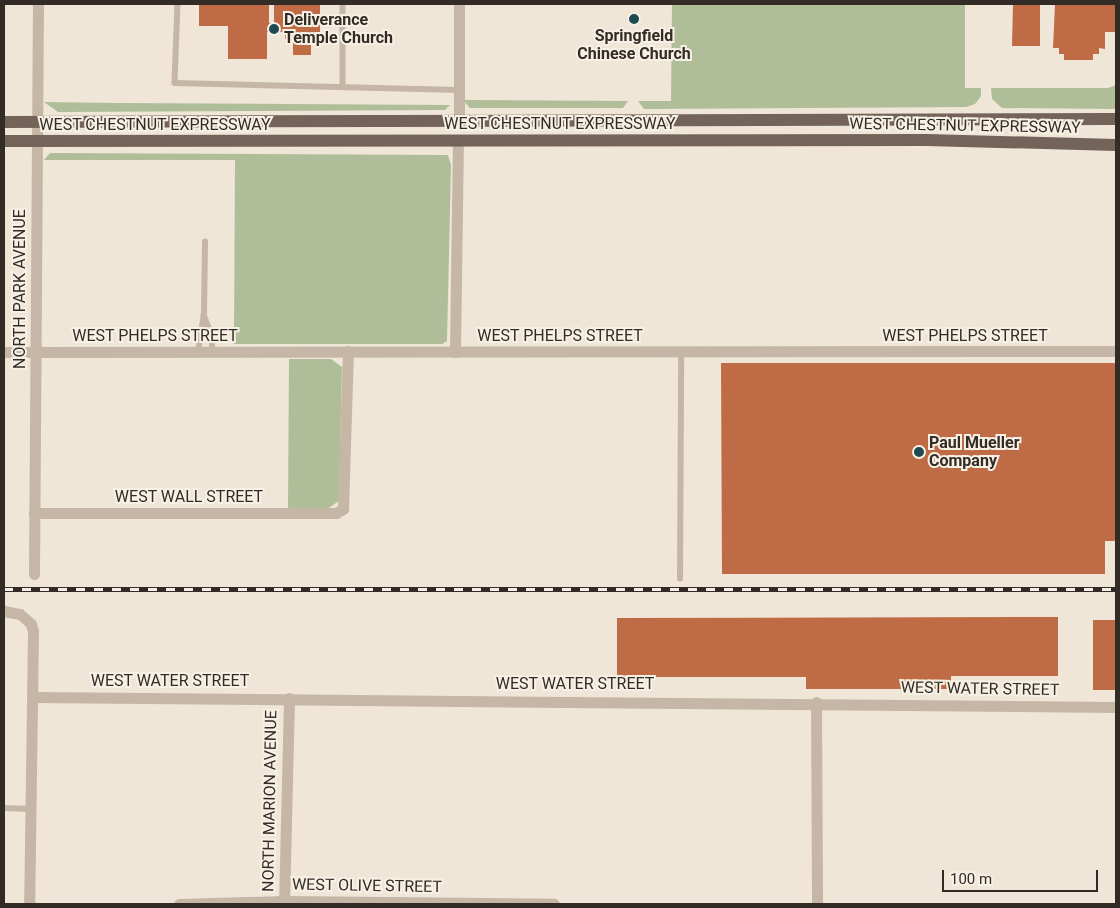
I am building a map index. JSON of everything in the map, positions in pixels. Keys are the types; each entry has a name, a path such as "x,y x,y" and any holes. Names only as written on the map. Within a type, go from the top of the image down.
{"main road":[{"name":"WEST CHESTNUT EXPRESSWAY","path":"4,122 1116,119"},
{"name":"WEST CHESTNUT EXPRESSWAY","path":"4,141 926,140 1116,145"}],"street":[{"name":"NORTH PARK AVENUE","path":"34,574 38,4"},
{"path":"459,4 459,121"},
{"path":"455,352 458,140"},
{"name":"WEST WALL STREET","path":"34,512 336,513 344,509 348,351"},
{"name":"WEST PHELPS STREET","path":"4,352 1116,351"},
{"path":"4,611 20,614 31,624 34,641 29,904"},
{"name":"WEST WATER STREET","path":"33,696 816,702 1116,707"},
{"name":"NORTH MARION AVENUE","path":"284,902 289,698"},
{"path":"816,702 817,904"},
{"name":"WEST OLIVE STREET","path":"179,904 284,902 554,904"}],"lane":[{"path":"178,4 175,83 459,90"},
{"path":"342,4 343,86"},
{"path":"198,352 204,315 205,242"},
{"path":"204,315 212,335 213,352"},
{"path":"680,579 681,352"},
{"path":"4,808 31,809"}],"green space":[{"path":"672,4 965,4 965,88 981,88 981,96 975,104 966,107 644,109 638,101 671,101"},
{"path":"1116,85 1116,109 1002,108 992,99 991,88 1108,88"},
{"path":"463,100 628,101 623,108 470,108"},
{"path":"44,102 450,105 445,110 58,112"},
{"path":"50,153 448,155 451,165 447,341 442,344 234,344 235,160 44,160"},
{"path":"289,359 331,359 342,367 339,501 327,509 288,510"}],"building":[{"name":"Deliverance Temple Church","path":"199,4 269,4 269,23 274,23 274,4 320,4 320,36 311,36 311,55 293,55 293,39 285,39 285,32 267,32 267,59 228,59 228,26 199,26"},
{"path":"1013,4 1040,4 1040,46 1012,46"},
{"path":"1055,4 1116,4 1116,32 1105,32 1105,49 1099,48 1099,54 1093,54 1093,60 1064,60 1064,54 1059,54 1059,48 1053,48"},
{"name":"Paul Mueller Company","path":"721,363 1116,363 1116,541 1105,541 1105,574 722,574"},
{"path":"1058,617 1058,676 951,676 951,689 806,689 806,677 617,677 617,618"},
{"path":"1093,620 1116,620 1116,690 1093,690"}],"railway":[{"path":"4,589 1116,589"}],"place":[{"name":"Springfield Chinese Church","path":"634,19"},
{"name":"Deliverance Temple Church","path":"274,29"},
{"name":"Paul Mueller Company","path":"919,452"}]}
